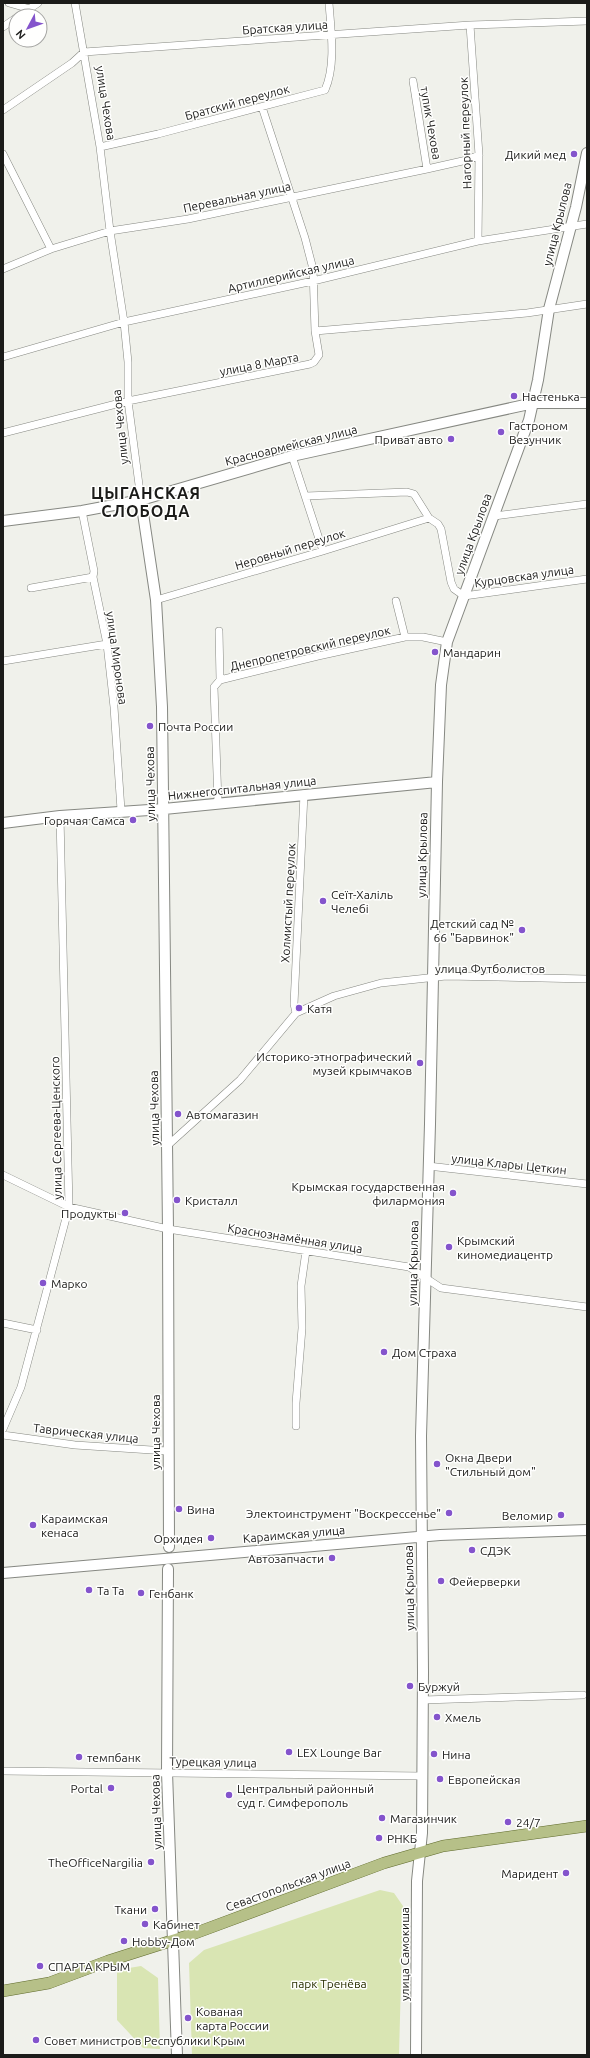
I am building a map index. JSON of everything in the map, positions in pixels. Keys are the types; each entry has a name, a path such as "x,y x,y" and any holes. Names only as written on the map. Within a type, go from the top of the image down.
{"main road":[{"name":"улица Крылова","path":"419,1854 422,1833 423,1776 422,1422 437,782 441,685 447,642 534,403 549,309 571,227 587,153"},
{"name":"Красноармейская улица","path":"3,521 82,511 141,500 292,456 534,403 587,403"},
{"name":"улица Чехова","path":"141,500 156,600 162,707 168,1229 167,1452 169,1547"},
{"name":"Нижнегоспитальная улица","path":"3,823 121,810 164,809 437,782"},
{"name":"Караимская улица","path":"3,1573 422,1537 587,1530"},
{"name":"улица Чехова","path":"168,1569 167,1772 177,2055"},
{"name":"Севастопольская улица","path":"6,1991 49,1983 108,1961 172,1941 384,1863 443,1846 587,1826"},
{"name":"улица Самокиша","path":"416,2055 419,1854"}],"street":[{"path":"9,3 26,8"},
{"name":"улица Чехова","path":"75,3 100,147 110,232 124,322 128,362 128,401 141,500"},
{"name":"Братский переулок","path":"100,147 158,134 324,90 330,78 331,35 329,3"},
{"name":"Братская улица","path":"84,52 470,25 587,21"},
{"name":"Нагорный переулок","path":"470,25 479,155 478,241"},
{"path":"3,110 72,63 84,52"},
{"name":"тупик Чехова","path":"413,81 427,169"},
{"path":"262,107 313,269 315,332 527,313 587,304"},
{"path":"3,154 51,249"},
{"name":"Перевальная улица","path":"3,269 51,249 110,232 188,219 427,169 467,160 479,155"},
{"name":"Артиллерийская улица","path":"3,358 124,322 313,281 478,241 587,224"},
{"name":"улица 8 Марта","path":"3,434 128,401 310,364 317,359 319,355 315,332"},
{"path":"292,456 323,551"},
{"path":"306,496 411,493 417,497 429,518 438,524 441,529 450,582 454,589 464,596"},
{"path":"494,516 587,504"},
{"name":"улица Миронова","path":"82,511 94,571 93,577 107,644 114,707 121,810"},
{"name":"Неровный переулок","path":"156,600 429,518"},
{"path":"31,588 93,577"},
{"name":"Курцовская улица","path":"464,596 587,579"},
{"name":"Днепропетровский переулок","path":"396,601 405,637"},
{"name":"Днепропетровский переулок","path":"219,631 220,680"},
{"name":"Днепропетровский переулок","path":"218,803 214,687 220,680 405,637 423,637 447,642"},
{"path":"3,661 107,644"},
{"name":"Холмистый переулок","path":"296,1013 294,1004 304,794"},
{"name":"улица Сергеева-Ценского","path":"3,1429 21,1387 69,1207 60,816"},
{"name":"улица Футболистов","path":"167,1146 240,1080 296,1013 334,996 380,983 446,976 587,979"},
{"name":"улица Клары Цеткин","path":"428,1166 587,1184"},
{"name":"Краснознамённая улица","path":"3,1175 69,1207 168,1229 409,1267 441,1288 587,1307"},
{"path":"296,1426 296,1403 302,1328 301,1286 306,1251"},
{"path":"3,1323 37,1330"},
{"name":"Таврическая улица","path":"3,1434 75,1445 167,1452"},
{"path":"423,1700 583,1695"},
{"name":"Турецкая улица","path":"3,1771 423,1776"}],"green space":[{"name":"парк Тренёва","path":"380,1890 394,1893 403,1906 399,2055 192,2055 189,1963 204,1950"},
{"path":"141,1966 158,1978 160,2049 143,2048 117,2020 117,1970"}],"place":[{"name":"Дикий мед","path":"574,154"},
{"name":"Настенька","path":"514,396"},
{"name":"Гастроном Везунчик","path":"501,432"},
{"name":"Приват авто","path":"451,439"},
{"name":"Мандарин","path":"435,652"},
{"name":"Почта России","path":"150,726"},
{"name":"Горячая Самса","path":"133,820"},
{"name":"Сеїт-Халіль Челебі","path":"323,901"},
{"name":"Детский сад № 66 \"Барвинок\"","path":"522,930"},
{"name":"Катя","path":"299,1008"},
{"name":"Историко-этнографический музей крымчаков","path":"420,1063"},
{"name":"Автомагазин","path":"178,1114"},
{"name":"Крымская государственная филармония","path":"453,1193"},
{"name":"Кристалл","path":"177,1200"},
{"name":"Продукты","path":"125,1213"},
{"name":"Крымский киномедиацентр","path":"449,1247"},
{"name":"Марко","path":"43,1283"},
{"name":"Дом Страха","path":"384,1352"},
{"name":"Окна Двери \"Стильный дом\"","path":"437,1464"},
{"name":"Вина","path":"179,1509"},
{"name":"Электоинструмент \"Воскрессенье\"","path":"449,1513"},
{"name":"Веломир","path":"561,1515"},
{"name":"Караимская кенаса","path":"33,1525"},
{"name":"Орхидея","path":"211,1538"},
{"name":"СДЭК","path":"472,1550"},
{"name":"Автозапчасти","path":"332,1558"},
{"name":"Фейерверки","path":"441,1581"},
{"name":"Та Та","path":"89,1590"},
{"name":"Генбанк","path":"141,1593"},
{"name":"Буржуй","path":"410,1686"},
{"name":"Хмель","path":"437,1717"},
{"name":"LEX Lounge Bar","path":"289,1752"},
{"name":"Нина","path":"434,1754"},
{"name":"темпбанк","path":"79,1757"},
{"name":"Европейская","path":"440,1779"},
{"name":"Portal","path":"111,1788"},
{"name":"Центральный районный суд г. Симферополь","path":"229,1795"},
{"name":"Магазинчик","path":"382,1818"},
{"name":"24/7","path":"508,1822"},
{"name":"РНКБ","path":"379,1838"},
{"name":"TheOfficeNargilia","path":"151,1862"},
{"name":"Маридент","path":"566,1873"},
{"name":"Ткани","path":"155,1909"},
{"name":"Кабинет","path":"145,1924"},
{"name":"Hobby-Дом","path":"124,1941"},
{"name":"СПАРТА КРЫМ","path":"40,1966"},
{"name":"Кованая карта России","path":"188,2018"},
{"name":"Совет министров Республики Крым","path":"36,2040"}],"district":[{"name":"ЦЫГАНСКАЯ СЛОБОДА","path":"146,502"}]}
